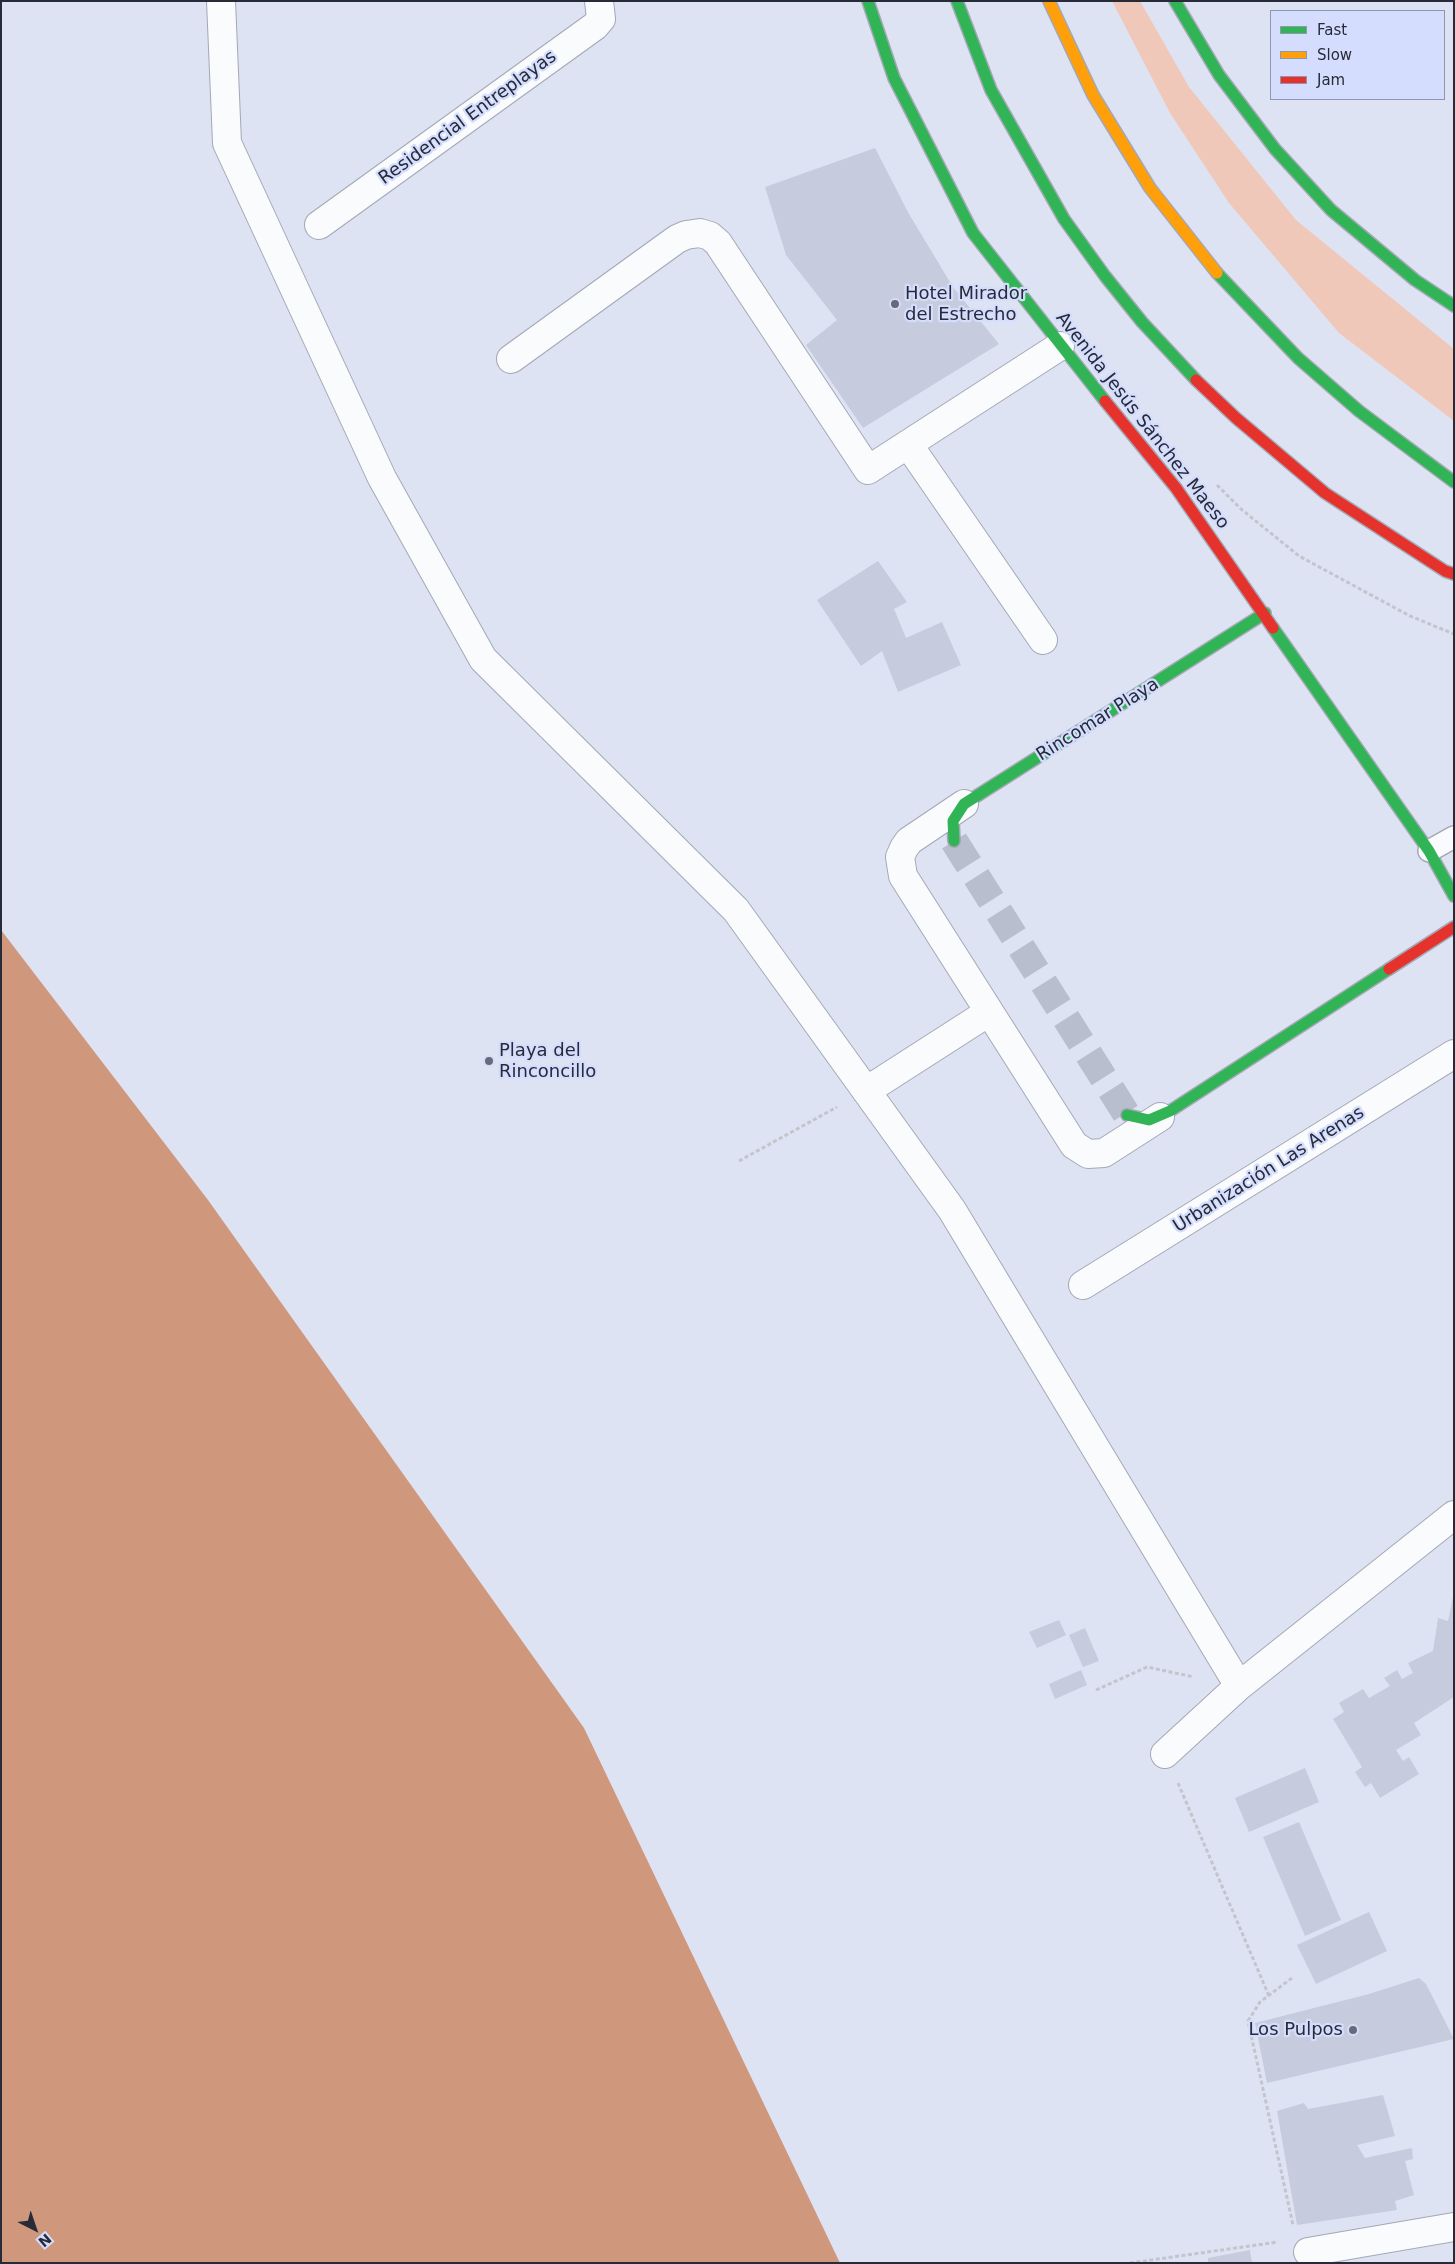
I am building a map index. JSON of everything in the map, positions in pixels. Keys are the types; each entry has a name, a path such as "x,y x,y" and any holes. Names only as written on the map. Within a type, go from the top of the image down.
{"main road":[{"name":"Avenida Jesús Sánchez Maeso","path":"868,1 894,78 973,233 1060,346 1176,488 1265,613 1429,851 1454,896"},
{"path":"957,1 991,90 1064,219 1105,276 1142,322 1198,382 1236,418 1325,493 1445,571 1454,574"},
{"path":"1049,1 1093,95 1150,188 1222,281 1318,376 1359,411 1454,482"},
{"path":"1175,1 1219,75 1275,149 1332,210 1414,280 1454,306"},
{"name":"Rincomar Playa","path":"964,804 1265,613"},
{"path":"954,841 953,821 964,804"},
{"path":"1127,1115 1149,1120 1160,1117 1454,927"}],"street":[{"path":"221,1 227,143 382,478 483,659 736,910 952,1210 1239,1686"},
{"name":"Residencial Entreplayas","path":"319,225 595,26 602,12 599,1"},
{"path":"511,360 658,252 686,235 700,233 710,236 718,243 868,470 1060,346"},
{"path":"908,444 1043,640"},
{"path":"964,804 909,841 904,848 900,867 903,876 1074,1145 1088,1154 1104,1153 1160,1117"},
{"path":"866,1091 989,1012"},
{"name":"Urbanización Las Arenas","path":"1083,1285 1454,1054"},
{"path":"1165,1754 1239,1686 1454,1515"},
{"path":"1302,2246 1454,2227"}],"lane":[{"path":"1429,851 1454,837"}],"path":[{"path":"1214,483 1299,556 1410,616 1454,634"},
{"path":"739,1161 866,1091"},
{"path":"1096,1690 1147,1667 1239,1686"},
{"path":"1165,1754 1269,1996"},
{"path":"1130,2263 1302,2246 1248,2021 1260,2002 1292,1978"}],"shaded area":[{"path":"1112,1 1140,1 1189,87 1296,220 1454,349 1454,421 1339,333 1229,203 1170,113"},
{"path":"1,930 208,1200 584,1728 840,2263 1,2263"}],"building":[{"name":"Hotel Mirador del Estrecho","path":"875,148 909,214 953,287 999,344 863,428 806,345 837,320 786,255 765,187"},
{"path":"878,561 907,602 894,609 906,638 942,622 961,665 898,692 882,651 861,666 817,600"},
{"path":"1453,1597 1454,1697 1414,1723 1421,1735 1396,1750 1403,1761 1409,1757 1419,1774 1380,1798 1371,1783 1365,1787 1355,1772 1362,1767 1333,1719 1344,1712 1339,1703 1363,1689 1369,1698 1390,1686 1384,1678 1397,1670 1402,1679 1413,1673 1408,1663 1433,1651 1438,1618 1448,1621"},
{"path":"1059,1620 1066,1635 1037,1648 1029,1632"},
{"path":"1085,1628 1099,1661 1083,1667 1069,1635"},
{"path":"1081,1670 1087,1685 1055,1699 1049,1684"},
{"path":"1305,1768 1319,1802 1249,1832 1235,1798"},
{"path":"1299,1822 1341,1920 1305,1936 1263,1837"},
{"path":"1369,1912 1387,1951 1316,1984 1297,1945"},
{"name":"Los Pulpos","path":"1419,1978 1426,1984 1454,2039 1267,2083 1255,2023 1369,1994"},
{"path":"1383,2095 1395,2136 1357,2145 1365,2158 1412,2148 1413,2159 1405,2161 1414,2195 1395,2201 1397,2210 1297,2225 1277,2111 1304,2103 1308,2109"},
{"path":"1250,2250 1252,2263 1208,2263 1208,2258"}],"tunnel":[{"path":"954,841 1127,1115"}],"traffic: fast":[{"path":"868,1 894,78 973,233 1105,401"},
{"path":"957,1 991,90 1064,219 1105,276 1142,322 1196,380"},
{"path":"1175,1 1219,75 1275,149 1331,210 1415,280 1454,306"},
{"path":"1217,273 1298,358 1359,411 1454,482"},
{"path":"954,841 953,821 964,804 1265,613"},
{"path":"1273,628 1429,851 1454,896"},
{"path":"1127,1115 1149,1120 1170,1111 1389,969"}],"traffic: slow":[{"path":"1049,1 1093,95 1150,188 1217,273"}],"traffic: jam":[{"path":"1196,380 1236,418 1325,493 1445,571 1454,574"},
{"path":"1105,401 1176,488 1273,628"},
{"path":"1389,969 1454,927"}],"place":[{"name":"Hotel Mirador del Estrecho","path":"895,304"},
{"name":"Playa del Rinconcillo","path":"489,1061"},
{"name":"Los Pulpos","path":"1353,2030"}]}
